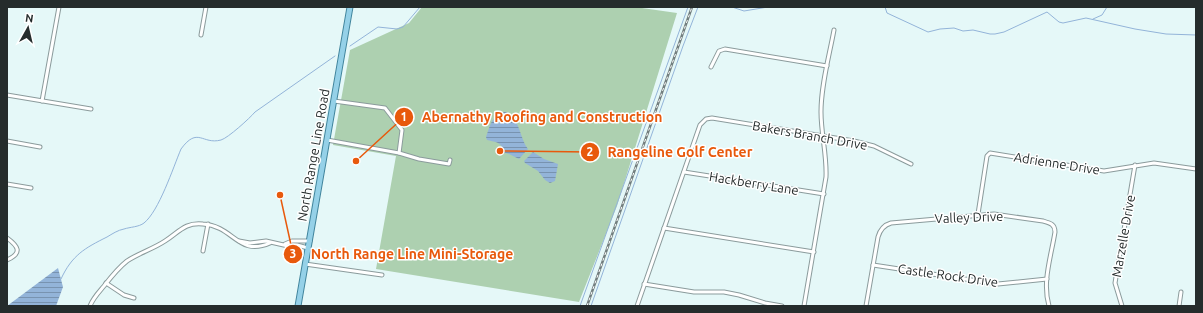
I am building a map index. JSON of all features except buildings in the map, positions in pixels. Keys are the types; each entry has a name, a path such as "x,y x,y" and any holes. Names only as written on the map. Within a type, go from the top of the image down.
{"main road":[{"name":"North Range Line Road","path":"298,306 350,7"}],"street":[{"path":"42,101 59,7"},
{"path":"201,35 206,7"},
{"path":"804,306 824,194 826,166 822,136 821,104 834,30"},
{"path":"711,67 719,51 725,50 827,66"},
{"path":"7,95 91,109"},
{"path":"334,101 385,108 402,130 399,153"},
{"name":"Bakers Branch Drive","path":"684,172 700,125 706,119 712,118 866,143 910,164"},
{"path":"327,140 399,153 433,162 449,164 450,160"},
{"path":"7,141 40,147"},
{"name":"Adrienne Drive","path":"978,214 987,156 990,153 1104,171 1135,165 1160,163 1196,169"},
{"name":"Marzelle Drive","path":"1122,306 1115,283 1135,165"},
{"path":"637,306 684,172"},
{"name":"Hackberry Lane","path":"684,172 824,194"},
{"path":"7,184 31,188"},
{"name":"Valley Drive","path":"873,265 879,234 885,226 891,223 978,214 994,214 1043,221 1053,225 1055,232 1046,279"},
{"path":"90,306 92,301 112,275 127,261 165,241 180,228 193,224 208,224 219,227 247,246 260,246 270,242 309,248"},
{"path":"203,250 208,224"},
{"path":"664,228 814,252"},
{"path":"7,238 15,244 18,249 17,253 7,260"},
{"path":"285,244 292,241 310,241"},
{"path":"305,264 382,275"},
{"path":"866,306 873,265"},
{"name":"Castle Rock Drive","path":"873,265 998,284 1046,279"},
{"path":"1046,279 1049,306"},
{"path":"106,284 124,295 134,298"},
{"path":"644,284 694,292 724,292 782,306"},
{"path":"1179,306 1181,292"}],"green space":[{"path":"422,7 635,7 677,13 617,206 579,302 376,269 396,156 333,145 350,50 409,23"}],"water":[{"path":"503,112 507,112 514,119 528,149 519,159 502,152 500,144 487,140 486,137 493,119"},
{"path":"533,152 544,159 558,164 555,181 550,183 545,180 538,171 525,163 524,161"},
{"path":"58,268 63,287 56,306 7,306"}],"waterway":[{"path":"350,46 378,27 397,29 403,27 420,7"},
{"path":"580,306 688,7"},
{"path":"591,306 698,7"},
{"path":"732,7 744,11 768,7"},
{"path":"885,7 887,13 928,32 954,28 963,31 973,30 995,34 1004,32 1047,12 1059,22 1063,23 1086,18 1166,34 1196,35"},
{"path":"1093,19 1102,15 1107,7"},
{"path":"61,279 70,264 80,253 117,231 142,224 150,217 165,189 181,149 187,142 196,137 215,141 229,136 255,112 335,56"}],"railway":[{"path":"587,306 692,7"}],"place":[{"name":"Rangeline Golf Center","path":"500,151"},
{"name":"Abernathy Roofing and Construction","path":"356,161"},
{"name":"North Range Line Mini-Storage","path":"280,195"}]}
